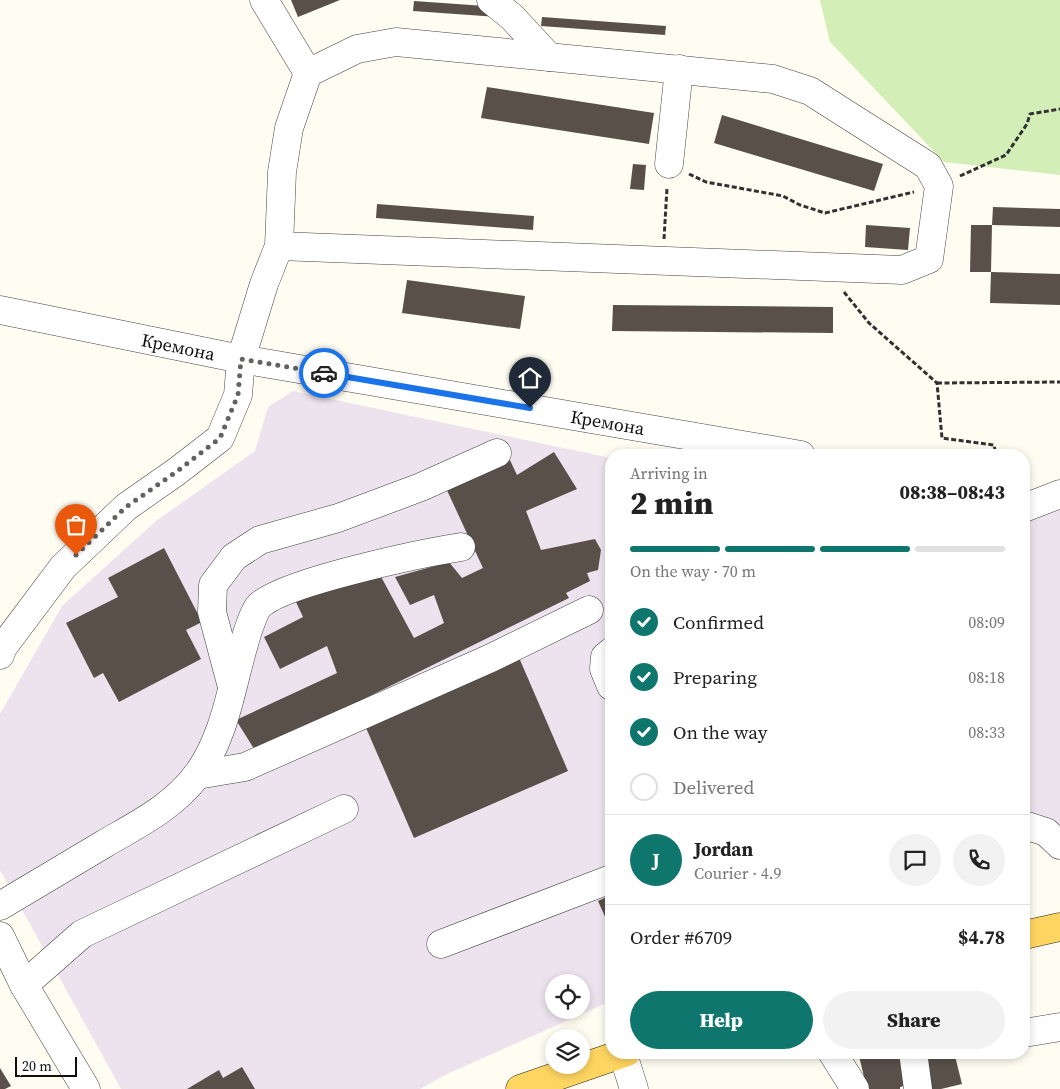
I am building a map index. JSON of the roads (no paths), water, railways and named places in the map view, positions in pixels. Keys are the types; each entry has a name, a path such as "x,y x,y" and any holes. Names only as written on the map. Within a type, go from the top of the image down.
{"main road":[{"path":"1030,934 1060,926"},
{"path":"520,1089 568,1080 612,1059"}],"street":[{"path":"264,0 308,73"},
{"path":"491,0 512,17 549,57"},
{"path":"0,655 3,647 63,567 126,507 220,438 238,395 241,359 264,284 279,246 282,172 289,128 308,73 356,49 396,42 774,79 810,91 928,166 939,186 930,259 902,270 279,246"},
{"path":"669,164 679,69"},
{"name":"Кремона","path":"0,310 241,359 766,449"},
{"path":"233,691 212,612 213,585 234,556 260,540 348,515 421,487 497,453"},
{"path":"1030,506 1060,494"},
{"path":"0,906 166,807 197,775 215,742 233,691 244,644 258,606 276,595 313,582 422,553 461,547"},
{"path":"197,775 245,767 490,658 589,610"},
{"path":"605,657 605,671"},
{"path":"24,985 82,934 344,808"},
{"path":"1030,827 1046,832 1060,845"},
{"path":"441,944 605,880"},
{"path":"0,936 24,985 86,1089"},
{"path":"1030,1032 1060,1027"},
{"path":"626,1059 634,1089"},
{"path":"836,1059 855,1089"},
{"path":"914,1059 918,1089"}]}
